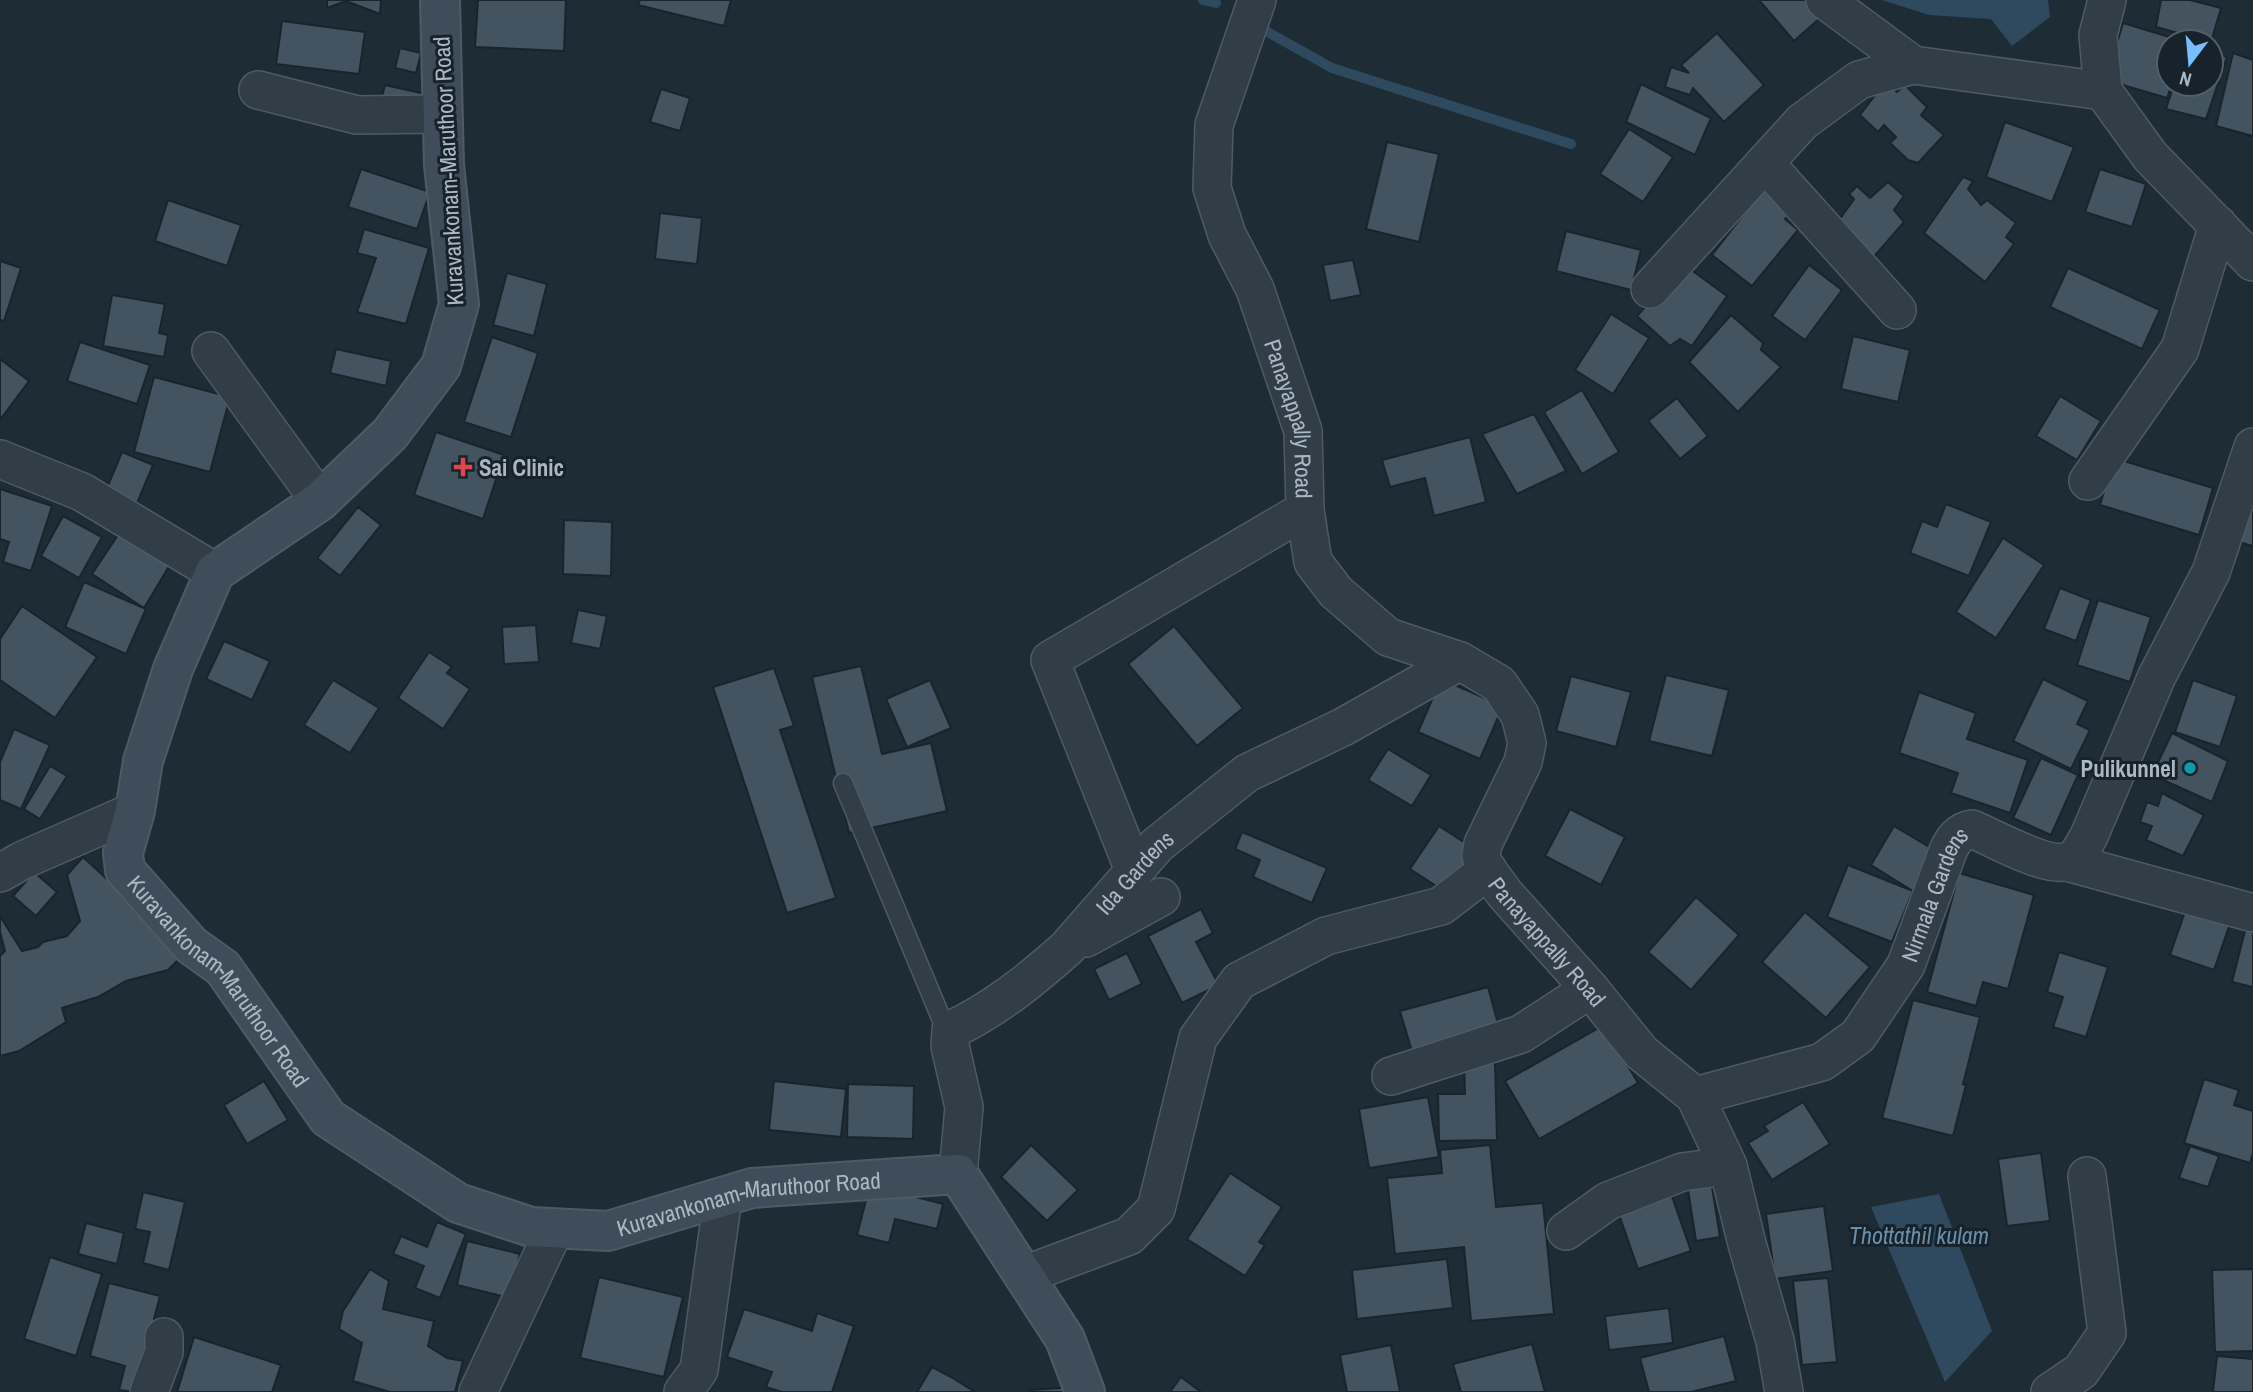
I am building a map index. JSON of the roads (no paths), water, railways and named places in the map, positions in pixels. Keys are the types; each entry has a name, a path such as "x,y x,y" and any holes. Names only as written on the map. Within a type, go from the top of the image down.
{"main road":[{"name":"Kuravankonam-Maruthoor Road","path":"440,0 444,164 459,304 441,366 390,434 320,502 215,572 173,669 143,761 135,811 123,853 125,870 191,945 223,968 328,1118 458,1203 531,1227 608,1231 752,1188 957,1174"},
{"path":"957,1174 1065,1339 1084,1392"}],"street":[{"name":"Panayappally Road","path":"1257,0 1214,125 1212,188 1227,236 1255,289 1303,430 1305,510 1312,562 1336,593 1388,637 1460,661 1499,684 1520,716 1527,743 1523,762 1483,844 1480,855 1483,864 1505,894 1590,989 1642,1053 1695,1096 1728,1166 1774,1341 1784,1392"},
{"path":"1825,0 1913,65"},
{"path":"2107,0 2098,35 2103,91 2150,156 2253,262"},
{"path":"1650,289 1802,122 1859,80 1913,65 2103,91"},
{"path":"258,90 357,115 442,114"},
{"path":"1765,163 1897,310"},
{"path":"2088,481 2180,349 2218,225"},
{"path":"211,351 320,502"},
{"path":"2067,862 2076,857 2090,836 2157,676 2211,572 2253,447"},
{"path":"0,458 82,492 215,572"},
{"path":"1134,870 1050,660 1305,510"},
{"name":"Ida Gardens","path":"949,1037 951,1030 978,1018 996,1006 1067,948 1157,845 1247,774 1342,727 1460,661"},
{"path":"0,873 23,860 135,811"},
{"name":"Nirmala Gardens","path":"1695,1096 1822,1062 1858,1036 1906,965 1948,851 1954,839 1964,830 1972,829 2038,857 2067,862"},
{"path":"2067,862 2253,913"},
{"path":"1024,1275 1129,1236 1156,1209 1198,1038 1239,981 1326,936 1441,906 1488,870"},
{"path":"1067,948 1161,897"},
{"path":"1391,1076 1521,1034 1590,989"},
{"path":"949,1037 964,1107 957,1174"},
{"path":"1566,1231 1608,1201 1682,1172 1728,1166"},
{"path":"2050,1392 2081,1371 2107,1333 2087,1176"},
{"path":"683,1392 699,1370 723,1197"},
{"path":"478,1392 555,1228"},
{"path":"149,1392 164,1352 164,1336"}],"lane":[{"path":"842,783 949,1037"}],"water":[{"path":"1882,0 2048,0 2050,17 2012,46 1991,19 1929,15"},
{"name":"Thottathil kulam","path":"1939,1194 1992,1331 1945,1382 1871,1207"}],"waterway":[{"path":"1203,0 1216,3"},
{"path":"1264,30 1332,68 1571,144"}],"place":[{"name":"Sai Clinic","path":"463,467"},
{"name":"Pulikunnel","path":"2190,768"}]}
